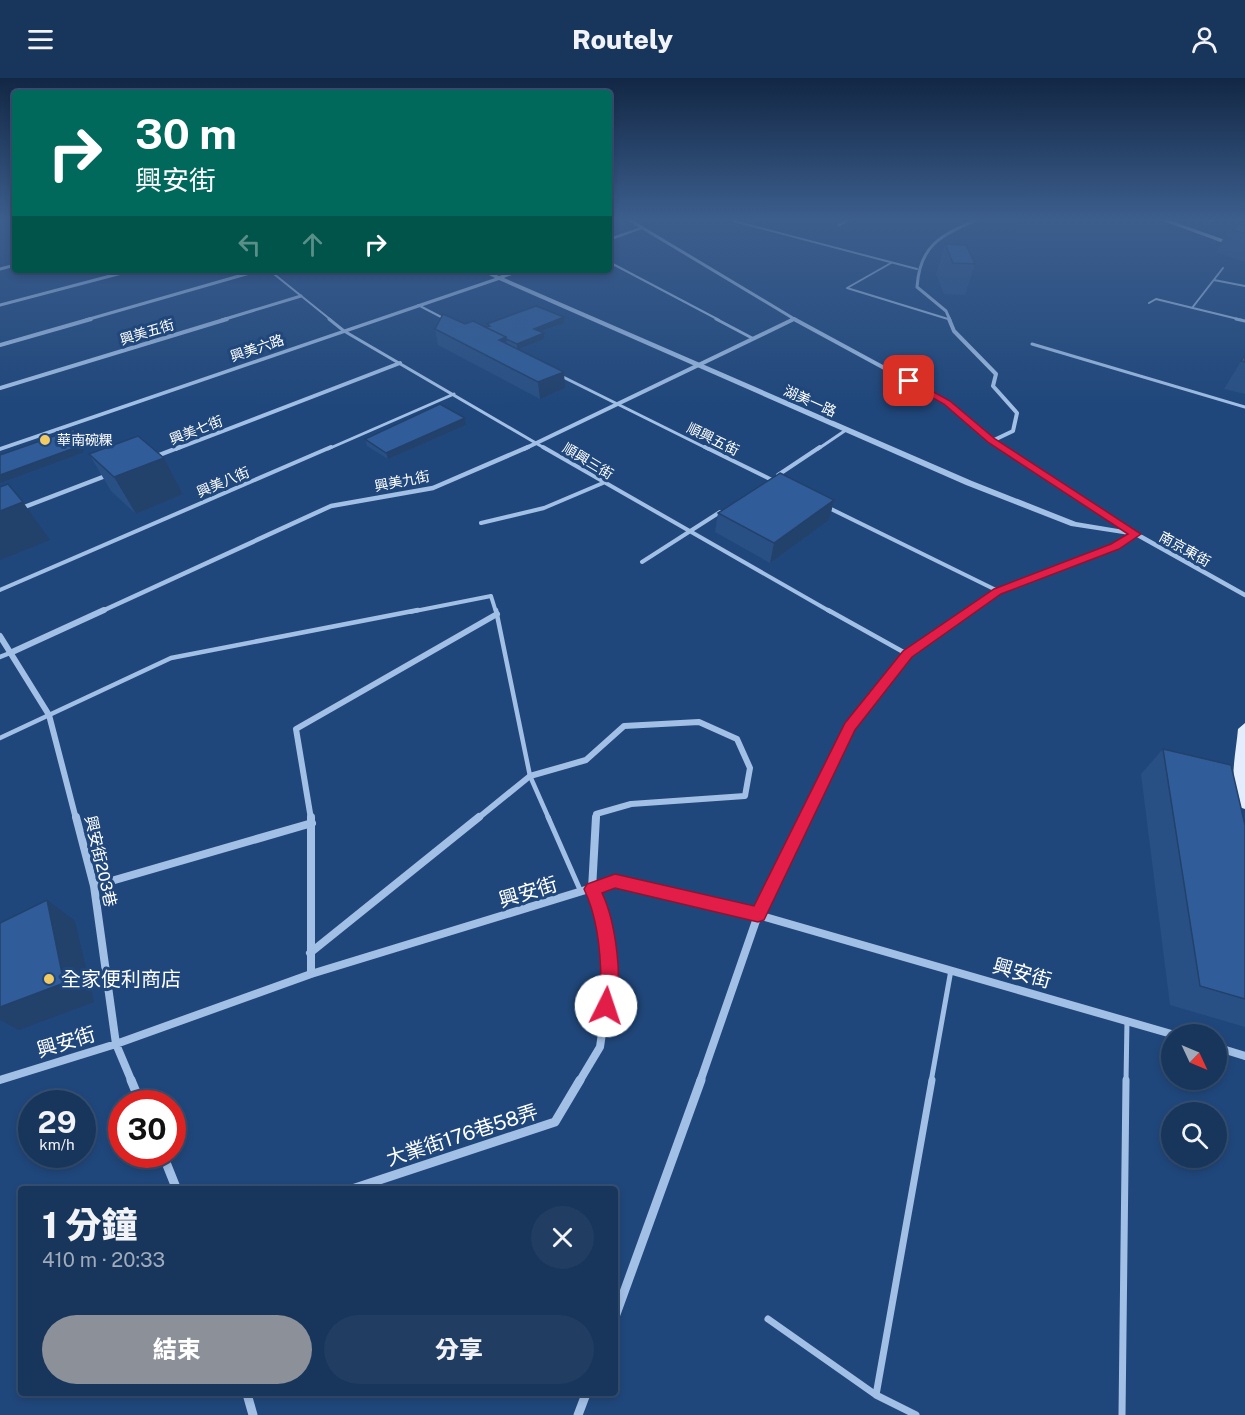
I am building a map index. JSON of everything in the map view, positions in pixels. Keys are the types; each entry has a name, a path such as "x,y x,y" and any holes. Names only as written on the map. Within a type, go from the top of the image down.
{"main road":[{"path":"1245,729 1242,784 1245,802"}],"street":[{"path":"0,305 94,280"},
{"path":"0,345 224,280"},
{"name":"興美六路","path":"0,448 491,280"},
{"name":"湖美一路","path":"504,280 969,483 1074,524 1136,534"},
{"name":"南京東街","path":"730,280 794,319 947,402 992,441 1136,534 1245,595"},
{"path":"917,280 917,287 946,311 954,331 996,374 993,386 1017,413 1012,431 992,441"},
{"name":"興美五街","path":"0,388 301,296"},
{"name":"興美九街","path":"10,653 331,506 433,488 537,443 794,319"},
{"name":"興美七街","path":"144,461 400,363"},
{"path":"11,512 111,474"},
{"path":"618,1309 666,1180 758,915 850,727 907,654 998,591 1115,547 1136,534"},
{"path":"311,974 312,823 297,729 497,614"},
{"name":"興安街203巷","path":"0,636 49,715 94,886 116,1044 135,1090"},
{"path":"310,953 530,776 586,760 624,726 699,722 737,739 750,768 745,795 631,804 596,814 592,889"},
{"path":"94,886 312,823"},
{"name":"興安街","path":"0,1080 116,1044 311,974 582,893 615,881 758,915 1161,1031"},
{"name":"大業街176巷58弄","path":"361,1186 555,1122 600,1047 609,986 603,913 592,889"},
{"path":"1227,1050 1245,1056"},
{"path":"168,1168 175,1186"},
{"path":"248,1396 253,1415"},
{"path":"578,1415 585,1396"}],"lane":[{"name":"順興三街","path":"282,280 344,331 603,483 907,654"},
{"path":"644,280 752,338"},
{"path":"860,280 847,288 948,319"},
{"path":"1192,308 1213,280"},
{"path":"1220,280 1245,286"},
{"path":"1149,303 1156,299 1245,321"},
{"path":"418,305 450,321"},
{"path":"1032,344 1245,406"},
{"name":"順興五街","path":"554,372 782,485"},
{"name":"興美八街","path":"0,590 454,394"},
{"path":"762,485 846,430"},
{"path":"481,523 548,509 568,502 603,483"},
{"path":"823,505 998,591"},
{"path":"642,562 726,509"},
{"path":"0,738 171,658 491,596 497,614 530,776 582,893"},
{"path":"0,657 10,653"},
{"path":"876,1395 951,970"},
{"path":"1122,1415 1126,1020"},
{"path":"768,1318 876,1395 916,1415"}],"building":[{"path":"536,306 564,317 534,329 544,333 517,344 485,327 490,326 487,324"},
{"path":"443,314 465,324 473,321 506,337 499,340 564,372 538,382 435,329"},
{"path":"440,404 465,418 386,453 365,439"},
{"path":"74,429 80,446 0,475 0,455"},
{"path":"138,436 164,458 114,477 89,454"},
{"path":"780,473 834,500 774,543 718,513"},
{"path":"8,484 23,502 0,511 0,487"},
{"path":"1163,749 1231,765 1245,825 1245,999 1200,986"},
{"path":"47,900 64,983 0,1007 0,923"}],"place":[{"name":"華南碗粿","path":"45,440"},
{"name":"全家便利商店","path":"49,979"}],"route":[{"path":"606,1006 609,986 603,913 592,889 615,881 758,915 850,727 907,654 961,619 998,591 1115,547 1136,534 992,441 947,402 909,381"}]}
